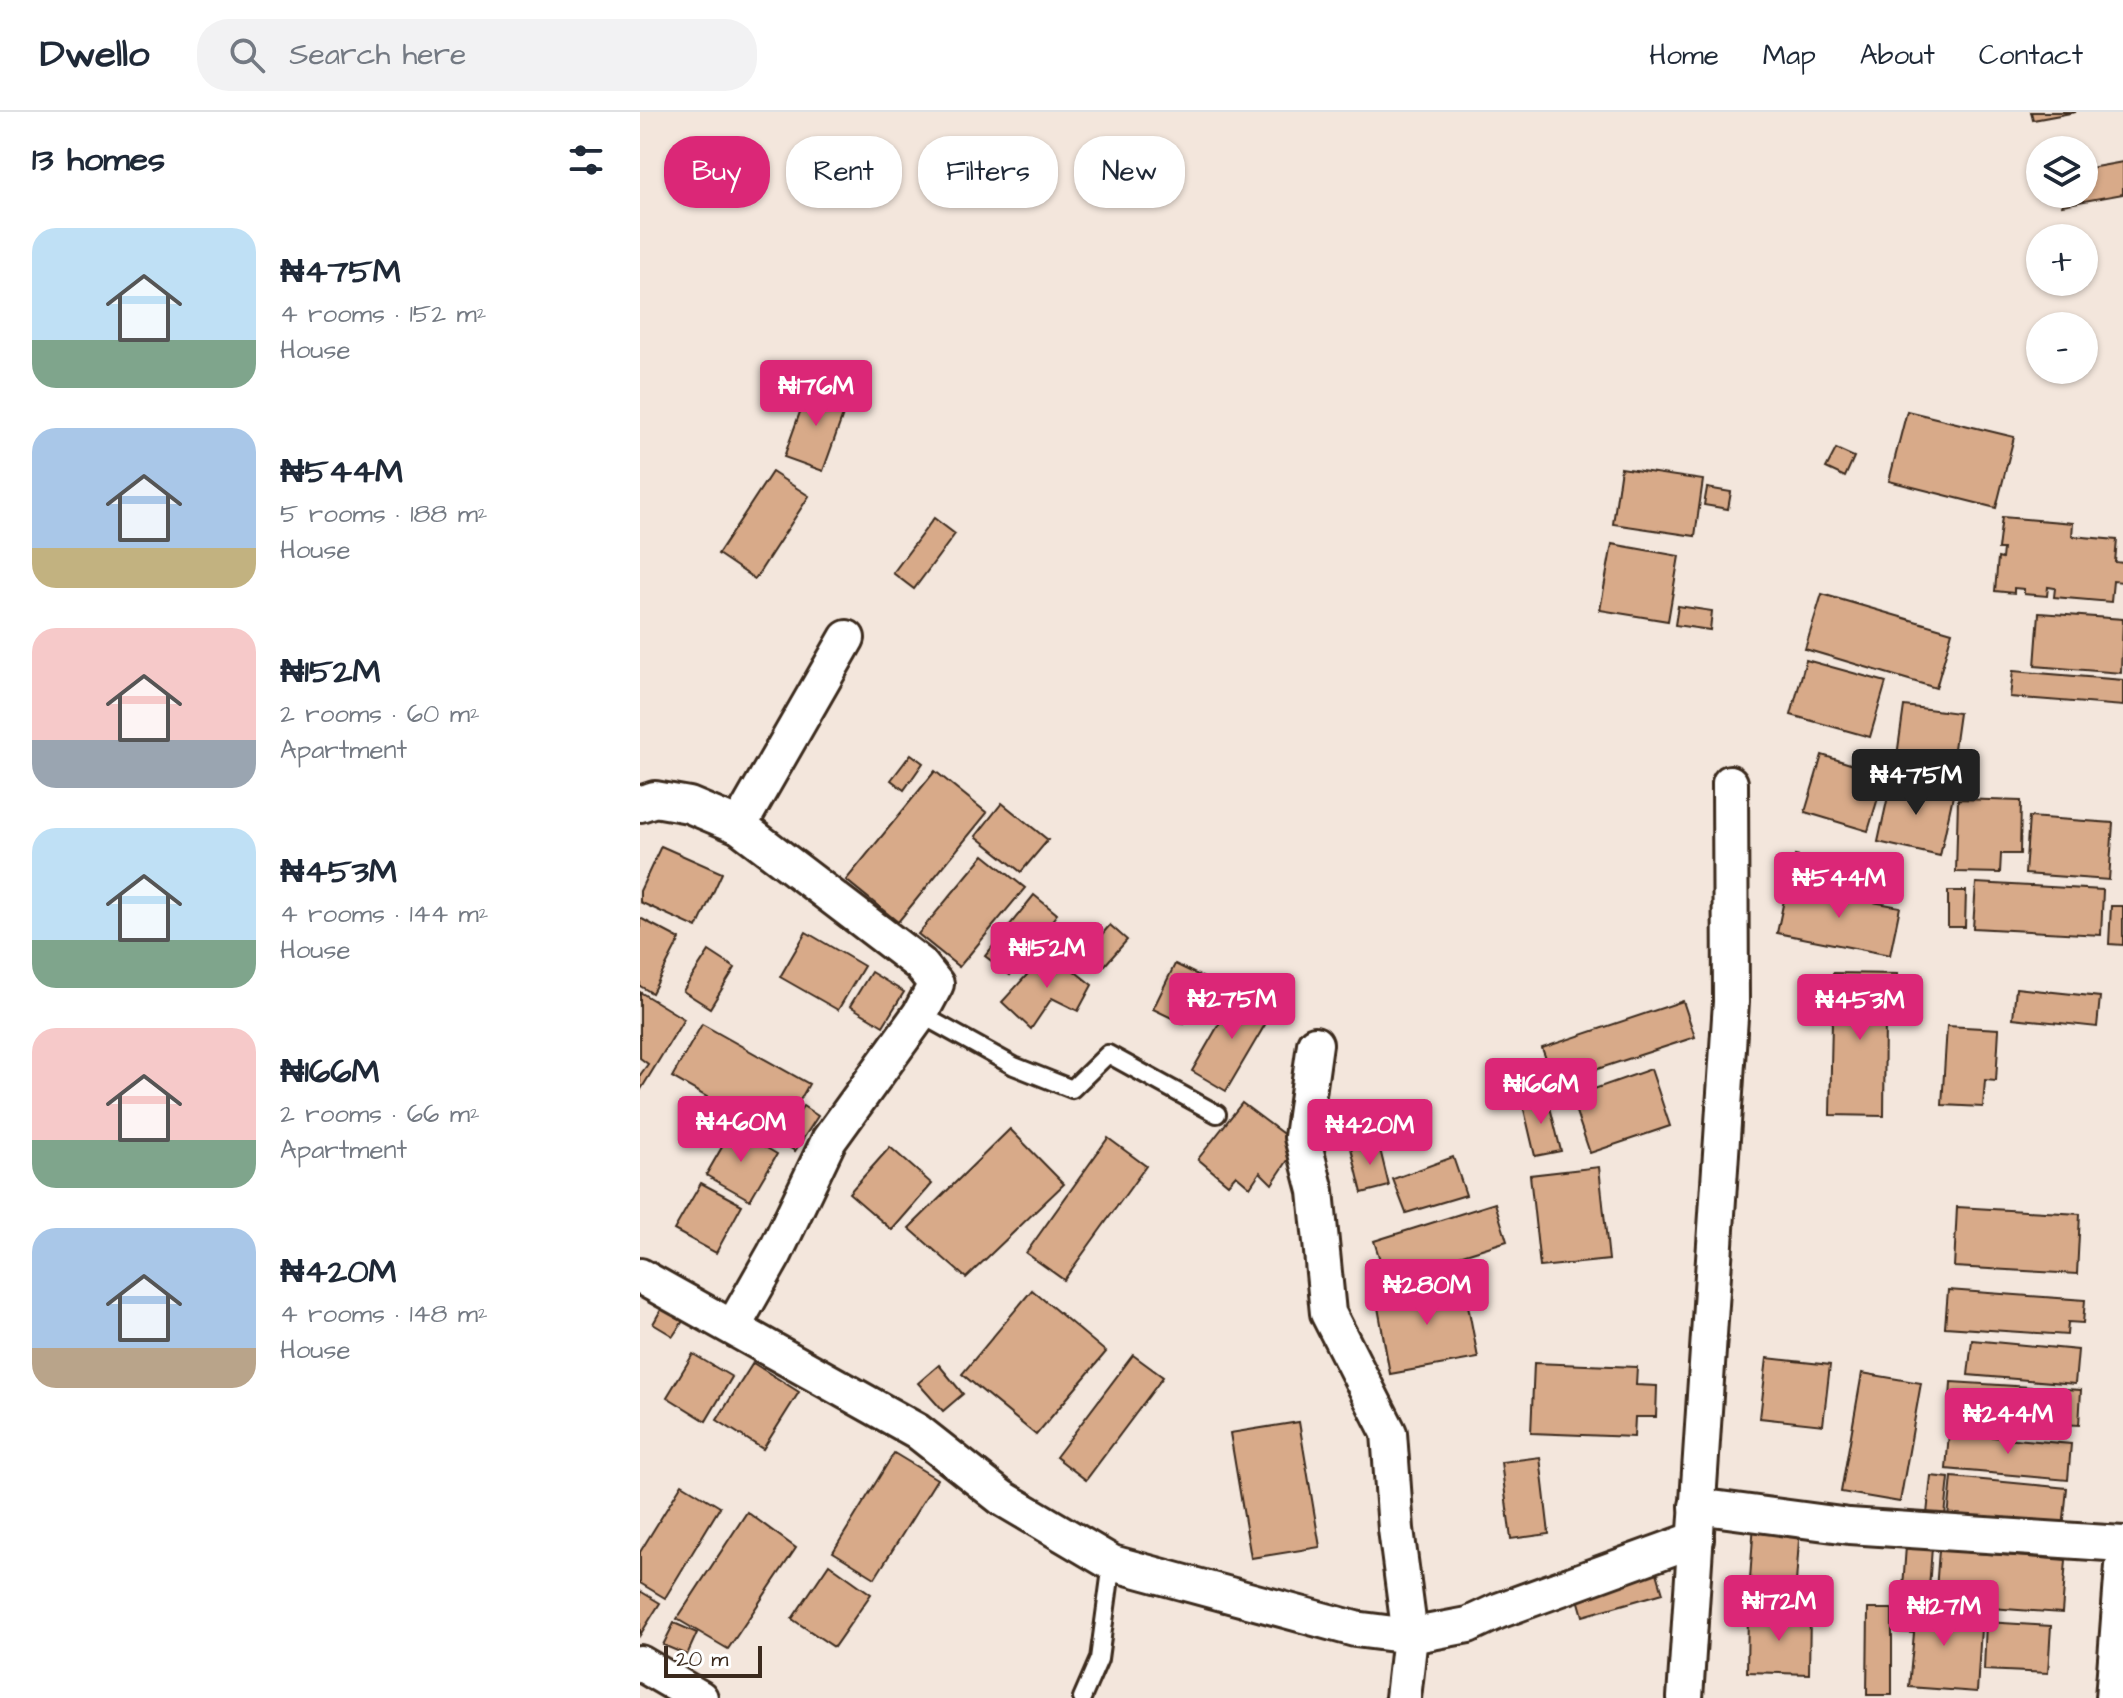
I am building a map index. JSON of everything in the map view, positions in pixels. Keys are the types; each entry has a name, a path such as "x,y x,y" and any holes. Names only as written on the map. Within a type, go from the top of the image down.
{"street":[{"path":"739,826 847,638"},
{"path":"1685,1698 1731,1002 1730,783"},
{"path":"640,804 655,799 689,805 739,826 920,964 936,984 920,1014 829,1140 775,1253 733,1327"},
{"path":"1315,1044 1302,1137 1316,1191 1328,1313 1389,1433 1396,1529 1410,1636 1403,1698"},
{"path":"640,1276 917,1431 1002,1498 1112,1563 1355,1629 1410,1636 1468,1625 1696,1523 1849,1526 2123,1544"},
{"path":"2113,1698 2122,1586"},
{"path":"640,1663 700,1698"}],"lane":[{"path":"920,1014 1014,1066 1072,1089 1108,1054 1217,1114"},
{"path":"1082,1698 1099,1659 1112,1563"}],"building":[{"path":"2031,112 2076,112 2033,120"},
{"path":"2123,162 2123,194 2098,199 2098,166"},
{"path":"810,384 849,398 823,471 784,457"},
{"path":"1907,411 2014,437 1996,508 1889,481"},
{"path":"1836,449 1854,457 1845,477 1826,468"},
{"path":"1621,468 1703,480 1695,536 1613,524"},
{"path":"772,472 809,496 755,579 718,554"},
{"path":"1707,488 1731,492 1728,509 1704,505"},
{"path":"2002,517 2073,523 2072,536 2117,540 2115,562 2123,563 2123,582 2113,581 2111,602 2054,597 2055,588 2048,587 2047,596 2024,594 2024,589 2014,588 2014,593 1995,591 1998,558 2002,559 2003,549 1998,549"},
{"path":"934,518 955,534 914,589 893,573"},
{"path":"1612,544 1679,556 1668,621 1600,610"},
{"path":"1822,594 1952,632 1936,688 1805,649"},
{"path":"1678,606 1712,611 1710,630 1675,625"},
{"path":"2039,613 2123,619 2121,673 2035,666"},
{"path":"1806,660 1886,682 1870,737 1791,715"},
{"path":"2013,671 2123,680 2123,706 2010,697"},
{"path":"1904,706 1959,713 1951,770 1896,763"},
{"path":"911,754 923,763 904,790 891,780"},
{"path":"1822,755 1885,775 1868,831 1805,812"},
{"path":"935,771 987,813 898,922 846,880"},
{"path":"1892,778 1954,791 1940,856 1878,842"},
{"path":"1958,799 2021,801 2020,854 2001,854 2000,873 1956,872"},
{"path":"1002,803 1048,840 1021,872 976,836"},
{"path":"2029,817 2113,823 2109,880 2025,874"},
{"path":"661,846 722,873 697,928 640,902 640,891"},
{"path":"984,855 1025,888 959,967 918,934"},
{"path":"1795,856 1819,861 1816,878 1792,874"},
{"path":"1976,883 2103,890 2101,935 1973,928"},
{"path":"1787,886 1900,907 1890,955 1777,933"},
{"path":"1948,891 1966,891 1965,927 1948,927"},
{"path":"1034,895 1057,914 1010,975 985,956"},
{"path":"2111,906 2123,906 2123,945 2109,944"},
{"path":"640,918 680,939 652,993 640,986"},
{"path":"1110,925 1127,940 1105,965 1088,950"},
{"path":"806,932 864,966 838,1010 780,977"},
{"path":"709,951 735,968 710,1008 683,991"},
{"path":"1049,951 1092,985 1078,1011 1052,998 1031,1029 1002,1002"},
{"path":"1175,964 1206,979 1184,1024 1153,1009"},
{"path":"871,972 904,992 883,1026 850,1006"},
{"path":"1833,973 1898,974 1897,1018 1885,1018 1884,1116 1830,1115"},
{"path":"2016,988 2100,997 2097,1027 2013,1018"},
{"path":"1238,991 1273,1011 1226,1091 1192,1071"},
{"path":"640,992 684,1019 640,1091 640,1075 648,1064 640,1058"},
{"path":"1683,1001 1695,1037 1570,1078 1565,1065 1550,1070 1542,1048"},
{"path":"702,1024 809,1084 779,1138 672,1077"},
{"path":"1947,1026 1999,1029 1996,1081 1985,1080 1983,1107 1942,1105"},
{"path":"1651,1069 1670,1126 1590,1153 1571,1097"},
{"path":"1547,1095 1561,1151 1535,1156 1522,1101"},
{"path":"1242,1103 1298,1145 1272,1184 1260,1172 1250,1187 1236,1175 1228,1184 1198,1159"},
{"path":"803,1106 818,1116 795,1151 780,1141"},
{"path":"733,1128 777,1154 750,1200 706,1175"},
{"path":"1010,1129 1064,1184 966,1278 909,1228"},
{"path":"1108,1138 1146,1166 1064,1280 1026,1253"},
{"path":"1378,1141 1389,1186 1362,1193 1351,1148"},
{"path":"890,1147 932,1184 892,1230 849,1193"},
{"path":"1453,1157 1466,1195 1406,1213 1393,1179"},
{"path":"1599,1167 1609,1260 1540,1267 1530,1175"},
{"path":"701,1183 742,1205 716,1253 674,1230"},
{"path":"1495,1203 1507,1241 1386,1279 1374,1241"},
{"path":"1957,1207 2080,1214 2077,1274 1954,1267"},
{"path":"1463,1279 1478,1358 1390,1374 1376,1296"},
{"path":"1032,1290 1106,1352 1036,1435 962,1374"},
{"path":"1948,1290 2085,1300 2083,1323 2068,1322 2067,1335 1945,1327"},
{"path":"662,1308 683,1321 673,1336 653,1324"},
{"path":"1972,1340 2078,1350 2075,1384 1968,1375"},
{"path":"693,1354 732,1377 706,1421 667,1397"},
{"path":"1133,1355 1163,1377 1086,1480 1056,1457"},
{"path":"1767,1358 1830,1365 1823,1425 1760,1418"},
{"path":"753,1363 799,1392 763,1449 717,1420"},
{"path":"1534,1363 1637,1367 1636,1385 1657,1386 1656,1417 1635,1417 1634,1437 1531,1433"},
{"path":"939,1365 963,1394 943,1411 918,1383"},
{"path":"1862,1373 1921,1383 1900,1502 1841,1492"},
{"path":"1951,1382 2081,1390 2079,1425 1949,1418"},
{"path":"1299,1422 1320,1547 1251,1558 1230,1433"},
{"path":"1949,1433 2071,1444 2068,1480 1946,1469"},
{"path":"894,1453 937,1479 875,1578 833,1552"},
{"path":"1540,1457 1549,1534 1511,1539 1501,1462"},
{"path":"1931,1476 1949,1478 1945,1516 1927,1514"},
{"path":"1952,1477 2067,1488 2063,1529 1948,1518"},
{"path":"682,1484 720,1507 665,1598 640,1583 640,1552"},
{"path":"747,1512 796,1548 728,1649 677,1619"},
{"path":"1754,1522 1800,1526 1796,1583 1750,1580"},
{"path":"1906,1546 1932,1547 1928,1603 1902,1601"},
{"path":"1939,1550 2066,1560 2062,1613 1935,1604"},
{"path":"829,1564 871,1594 834,1647 792,1619"},
{"path":"1655,1566 1663,1593 1583,1616 1575,1588"},
{"path":"640,1591 660,1603 640,1635"},
{"path":"1901,1607 1982,1612 1977,1692 1909,1687 1914,1633 1899,1632"},
{"path":"1868,1609 1892,1609 1892,1695 1867,1695"},
{"path":"1748,1612 1810,1613 1809,1674 1747,1672"},
{"path":"1986,1622 2051,1626 2048,1673 1984,1670"},
{"path":"674,1623 697,1633 687,1655 663,1645"}]}
